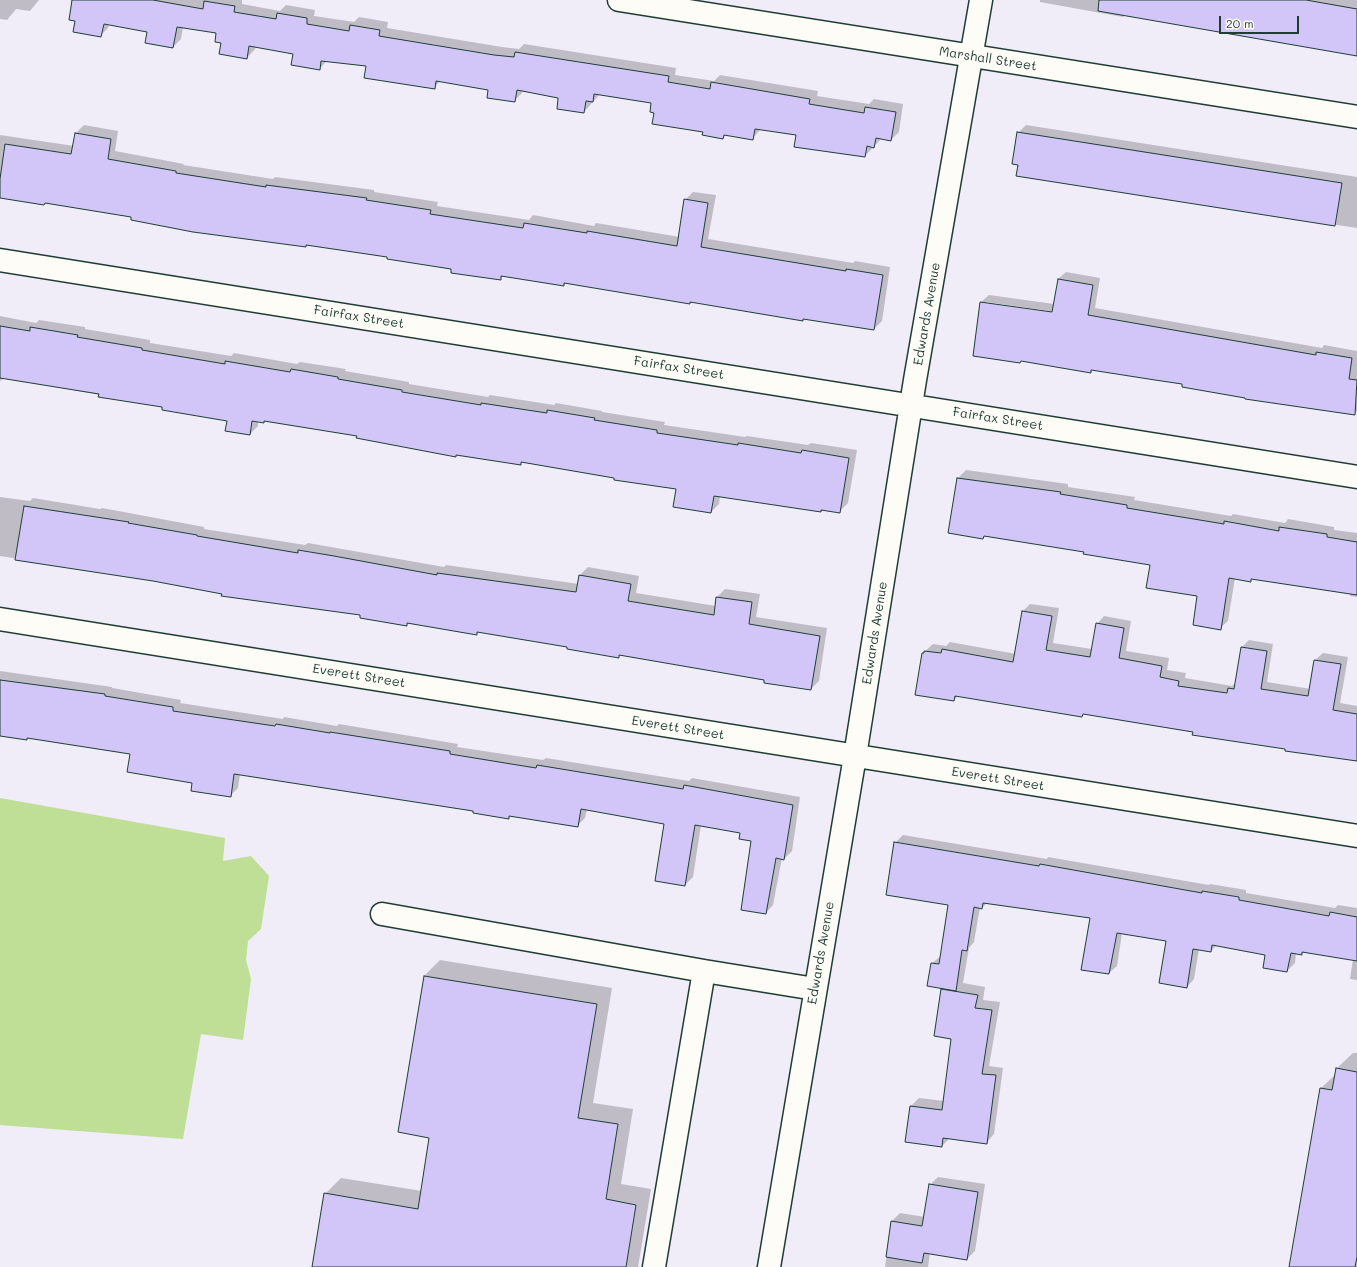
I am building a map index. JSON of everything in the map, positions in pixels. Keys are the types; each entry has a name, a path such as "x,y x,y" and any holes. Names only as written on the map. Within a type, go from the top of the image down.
{"street":[{"name":"Marshall Street","path":"619,0 1357,117"},
{"name":"Edwards Avenue","path":"768,1267 855,756 911,405 981,0"},
{"name":"Fairfax Street","path":"0,260 1357,477"},
{"name":"Everett Street","path":"0,619 1357,836"},
{"path":"382,914 704,971 815,989"},
{"path":"654,1267 704,971"}],"green space":[{"path":"0,798 225,838 223,861 251,856 269,876 261,929 248,941 246,960 251,979 243,1040 201,1034 183,1139 0,1125"}],"building":[{"path":"72,0 153,0 203,9 204,1 235,6 234,12 276,19 277,13 307,18 307,24 349,31 350,25 380,30 379,36 494,55 514,57 515,52 669,76 668,82 710,89 711,82 810,99 809,104 864,113 865,107 896,112 891,141 876,138 874,148 867,146 865,157 794,147 796,135 755,129 753,140 724,135 723,139 702,135 703,132 652,124 654,113 650,112 651,103 594,94 593,102 586,101 584,113 557,109 558,98 517,90 515,102 487,98 488,90 436,81 435,89 364,78 366,66 321,61 320,70 291,65 293,54 249,46 247,59 219,54 221,43 215,42 216,33 177,27 173,48 145,43 147,32 104,24 101,37 73,32 75,21 69,20"},
{"path":"1099,0 1306,0 1357,9 1357,56 1098,11"},
{"path":"1017,132 1342,183 1335,226 1016,176 1018,165 1012,164"},
{"path":"75,133 111,139 108,159 176,171 176,173 266,187 266,185 367,198 366,200 431,210 430,214 523,228 524,223 587,233 587,231 677,246 684,199 708,203 701,247 846,271 846,269 883,275 874,330 803,319 803,321 690,302 690,304 564,283 564,286 501,276 501,280 451,273 451,269 387,259 387,257 306,245 306,247 193,232 131,220 131,217 45,203 44,205 0,198 0,179 5,144 71,154"},
{"path":"1058,279 1093,285 1088,315 1316,355 1316,352 1352,358 1349,379 1357,380 1355,415 1245,399 1182,387 1182,384 1091,370 1091,373 1021,361 1020,363 973,356 980,302 1052,312"},
{"path":"0,326 30,331 30,327 78,335 77,337 142,348 142,350 225,364 225,361 290,372 291,369 402,390 402,392 481,405 481,403 547,413 547,410 595,418 594,420 657,430 657,433 738,445 738,443 801,453 802,450 849,458 840,513 821,510 821,512 714,496 711,513 673,507 676,489 614,480 614,478 521,462 521,465 456,455 456,457 356,438 357,436 264,421 264,423 252,421 250,435 225,431 227,421 162,410 162,407 98,397 99,394 0,378"},
{"path":"957,478 1061,492 1060,494 1127,505 1127,508 1224,524 1224,521 1279,531 1279,527 1327,534 1327,537 1357,542 1357,595 1251,579 1251,582 1229,578 1221,630 1193,625 1197,596 1146,588 1150,565 1083,554 1084,552 984,536 983,539 948,533"},
{"path":"24,506 129,522 128,523 197,536 298,553 298,550 334,556 437,575 437,573 576,592 579,575 631,584 628,601 714,615 716,597 752,602 749,624 820,636 811,690 764,683 764,680 619,655 619,658 567,649 567,647 477,632 477,635 407,623 407,626 360,618 360,615 221,596 222,594 153,581 15,560"},
{"path":"1022,611 1052,616 1046,650 1090,657 1096,623 1124,628 1119,658 1162,666 1160,677 1179,681 1178,686 1227,693 1228,688 1234,689 1241,647 1267,651 1261,689 1308,696 1314,660 1341,664 1333,710 1357,714 1357,761 1285,751 1285,749 1192,735 1193,732 1083,714 1082,717 955,696 954,701 915,695 922,653 924,653 924,651 941,653 942,649 1013,662"},
{"path":"0,680 105,694 105,696 173,707 173,711 275,726 276,724 330,732 450,751 450,754 536,768 537,765 683,789 684,785 793,805 784,860 776,858 766,914 741,910 751,841 739,839 740,833 695,825 685,886 655,881 664,824 581,809 578,827 509,816 509,819 473,813 473,811 234,774 231,797 191,791 192,783 127,772 130,754 27,738 27,740 0,736"},
{"path":"894,842 1039,866 1040,864 1202,893 1202,891 1239,897 1239,900 1329,916 1330,912 1357,917 1357,961 1302,952 1302,955 1291,953 1287,972 1263,968 1265,955 1212,945 1211,952 1193,949 1187,988 1159,983 1166,941 1117,933 1109,974 1081,970 1090,918 983,903 982,909 974,907 967,951 962,950 956,991 927,986 931,963 939,964 948,905 886,895"},
{"path":"424,976 597,1004 578,1118 618,1124 606,1199 636,1205 626,1267 312,1267 324,1193 418,1209 429,1138 398,1132"},
{"path":"941,989 978,995 975,1008 992,1010 982,1074 996,1075 987,1144 943,1138 942,1147 905,1142 910,1106 942,1110 951,1039 934,1036"},
{"path":"1336,1068 1357,1072 1357,1257 1355,1267 1289,1267 1320,1088 1332,1090"},
{"path":"929,1184 978,1192 967,1260 924,1253 922,1263 886,1257 891,1221 922,1226"}]}
